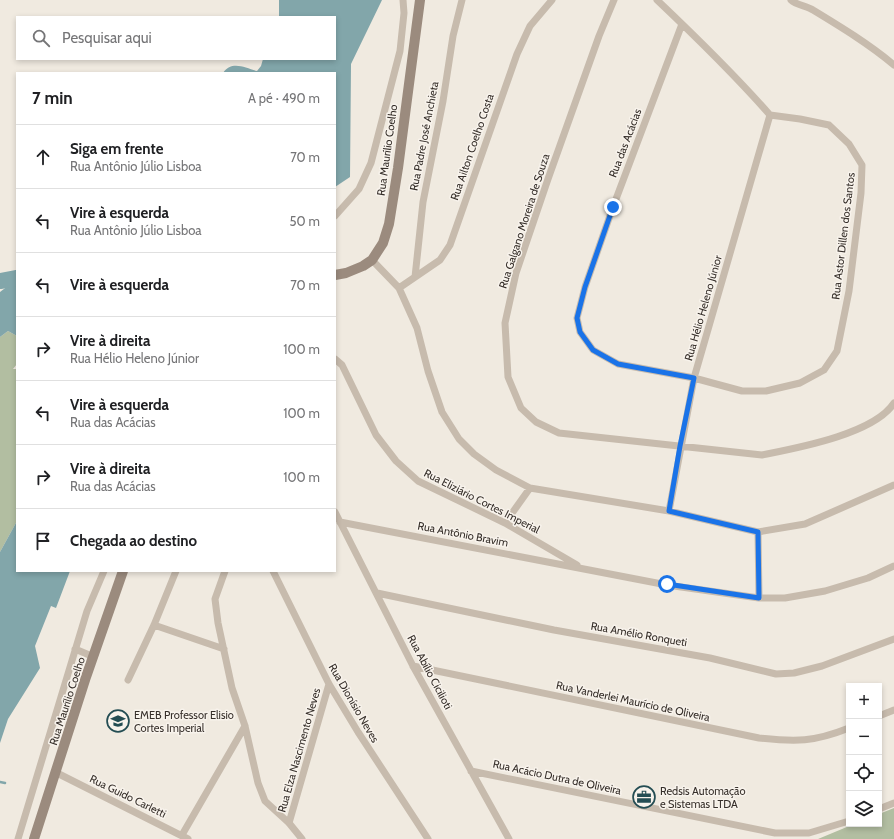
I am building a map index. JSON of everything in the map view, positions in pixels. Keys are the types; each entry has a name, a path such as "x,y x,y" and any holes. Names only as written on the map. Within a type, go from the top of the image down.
{"main road":[{"name":"Rua Maurílio Coelho","path":"336,275 346,273 372,260 384,243 389,224 420,0"},
{"name":"Rua Maurílio Coelho","path":"34,839 123,572"}],"street":[{"path":"336,215 359,189 371,163 400,51 404,13 403,0"},
{"name":"Rua Padre José Anchieta","path":"415,277 423,202 443,101 453,36 462,0"},
{"name":"Rua Ailton Coelho Costa","path":"399,288 440,260 450,245 517,54 530,26 552,0"},
{"name":"Rua Galgano Moreira de Souza","path":"614,0 599,36 516,273 506,323 508,377 521,408 536,422 559,433 762,455 822,441 865,426 891,408 894,403"},
{"path":"656,0 734,74 770,115"},
{"path":"793,1 806,6 863,40 894,65"},
{"name":"Rua das Acácias","path":"682,24 613,207 585,287 577,318 580,332 585,342 593,350 605,358 618,364 694,378"},
{"name":"Rua Hélio Heleno Júnior","path":"669,511 694,378 770,115"},
{"name":"Rua Astor Dillen dos Santos","path":"694,378 742,391 766,391 800,383 824,370 837,351 849,291 861,193 862,165 849,144 829,126 800,119 770,115"},
{"path":"372,260 399,288 417,328 428,371 442,412 459,439 474,454 496,470 530,488 669,511 758,532 805,524 894,485"},
{"name":"Rua Eliziário Cortes Imperial","path":"336,360 342,365 376,435 396,461 418,481 505,523 583,568"},
{"path":"505,523 530,488"},
{"name":"Rua Abílio Cicilioti","path":"336,514 413,666 509,839"},
{"name":"Rua Antônio Bravim","path":"340,522 667,584 759,598 785,598 825,591 868,578 894,566"},
{"path":"758,532 759,598"},
{"path":"18,839 87,611 104,572"},
{"path":"128,680 154,625 176,572"},
{"path":"225,572 215,599 218,623 232,688 245,726 258,783 265,801 289,823 302,839"},
{"name":"Rua Dionísio Neves","path":"273,572 329,684 361,738 428,839"},
{"name":"Rua Amélio Ronqueti","path":"377,593 577,634 710,658 776,674 794,673 822,666 894,639"},
{"path":"154,625 224,649"},
{"path":"75,649 94,657"},
{"name":"Rua Vanderlei Maurício de Oliveira","path":"413,666 759,738 789,741 809,740 830,736 846,729"},
{"name":"Rua Elza Nascimento Neves","path":"289,823 329,684"},
{"path":"882,715 894,710"},
{"path":"185,837 223,762 245,726"},
{"name":"Rua Acácio Dutra de Oliveira","path":"471,771 775,833 809,834 846,822"},
{"name":"Rua Guido Carletti","path":"57,773 185,837"},
{"path":"882,808 894,803"}],"green space":[{"path":"8,331 16,335 16,365 13,369 16,369 16,523 0,552 0,337"},
{"path":"894,808 894,839 818,839 847,827 882,827 882,813"}],"water":[{"path":"279,0 382,0 351,64 350,177 336,186 336,72 224,72 230,67 235,66 257,71 261,66 263,60 336,60 336,16 279,16"},
{"path":"16,280 16,335 8,331 0,337 0,292"},
{"path":"16,523 16,572 70,572 56,608 51,606 35,646 40,668 8,719 0,743 0,552"}],"waterway":[{"path":"0,281 16,278"},
{"path":"0,782 5,783"}],"place":[{"name":"EMEB Professor Elisio Cortes Imperial","path":"118,721"},
{"name":"Redsis Automação e Sistemas LTDA","path":"644,797"}],"route":[{"path":"613,207 585,287 577,318 580,332 585,342 593,350 618,364 694,378 669,511 758,532 759,598 667,584"}]}
